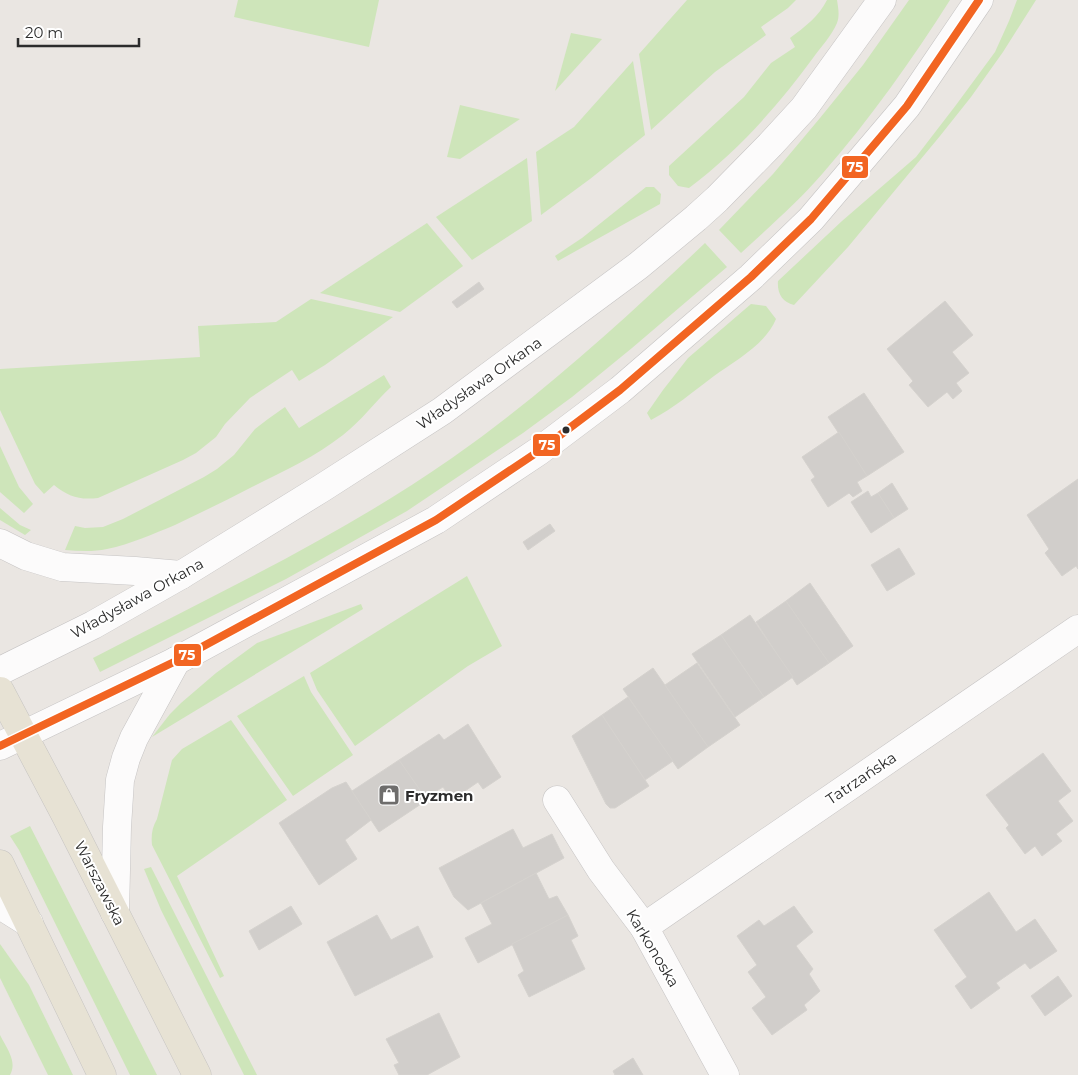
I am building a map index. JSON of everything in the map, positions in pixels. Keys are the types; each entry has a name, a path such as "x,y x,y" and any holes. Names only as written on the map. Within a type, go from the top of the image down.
{"main road":[{"name":"Warszawska","path":"0,691 11,740 66,816 197,1075"},
{"path":"0,864 102,1075"}],"street":[{"name":"Władysława Orkana","path":"0,671 93,624 181,575 322,488 442,411 638,266 717,199 793,120 804,108 882,0"},
{"path":"11,740 176,661 436,520 539,451 620,390 751,277 811,219 907,106 979,0"},
{"path":"0,543 26,556 62,567 181,575"},
{"name":"Tatrzańska","path":"644,927 1078,629"},
{"path":"115,913 120,780 134,738 176,661"},
{"name":"Karkonoska","path":"557,800 601,870 644,927 725,1075"},
{"path":"0,905 29,923"}],"green space":[{"path":"238,0 379,0 369,47 234,17"},
{"path":"687,0 796,0 761,27 766,35 715,72 651,130 639,54"},
{"path":"827,0 837,0 839,14 837,23 826,41 786,93 740,144 707,174 689,188 678,186 669,175 669,166 744,97 771,63 795,47 790,38 816,16"},
{"path":"909,0 950,0 890,89 840,153 804,194 741,253 719,230 773,174 820,118 863,65"},
{"path":"1017,0 1036,0 1003,52 971,97 848,247 794,305 786,302 779,293 778,281 842,221 916,157 995,52"},
{"path":"571,33 602,39 555,91"},
{"path":"633,61 645,135 541,215 536,152 574,127"},
{"path":"460,105 520,119 460,159 447,157"},
{"path":"527,158 532,221 472,260 436,217"},
{"path":"646,187 654,187 661,194 660,204 558,261 555,256 582,238"},
{"path":"427,223 463,266 400,312 320,293"},
{"path":"705,243 727,267 572,397 523,433 407,511 286,579 100,672 93,658 321,539 409,487 452,458 551,382"},
{"path":"311,299 393,317 299,381 292,370 250,398 225,424 216,437 196,453 183,460 98,498 74,497 54,485 44,494 35,484 0,410 0,369 200,357 198,326 276,322"},
{"path":"751,304 766,306 776,319 765,336 740,358 676,405 651,420 647,413 688,358"},
{"path":"384,375 391,387 362,418 350,430 332,443 298,464 175,525 142,538 102,550 65,550 75,526 85,528 103,527 123,519 217,469 234,455 255,429 285,407 299,428"},
{"path":"0,446 19,487 33,504 24,513 0,492"},
{"path":"0,508 20,525 31,530 25,535 0,520"},
{"path":"467,576 502,646 468,666 355,746 317,690 310,673"},
{"path":"361,604 363,609 152,737 181,703 216,673 257,643"},
{"path":"304,676 311,692 353,755 293,796 237,716"},
{"path":"231,720 287,800 177,876 224,976 220,978 152,845 152,838 172,760 182,749"},
{"path":"30,826 157,1075 130,1075 19,850 10,836"},
{"path":"151,867 257,1075 244,1075 161,910 144,869"},
{"path":"0,944 29,985 73,1075 48,1075 0,978"},
{"path":"0,1035 12,1060 13,1065 10,1075 0,1075"}],"building":[{"path":"479,282 484,289 457,308 452,302"},
{"path":"945,301 973,335 952,352 969,373 956,383 962,391 953,399 947,392 928,407 909,385 913,381 887,349"},
{"path":"864,393 904,452 867,476 828,417"},
{"path":"839,432 867,476 857,482 862,491 853,497 849,493 828,507 811,480 815,477 802,457"},
{"path":"1078,479 1078,569 1076,566 1062,576 1045,553 1049,549 1027,515"},
{"path":"892,483 908,509 894,518 878,493"},
{"path":"868,491 871,497 878,493 894,518 871,533 851,502"},
{"path":"550,524 555,531 528,550 523,542"},
{"path":"899,548 915,574 887,591 871,565"},
{"path":"810,583 853,646 829,663 786,601"},
{"path":"786,601 829,663 797,685 756,622"},
{"path":"750,615 793,677 764,697 721,635"},
{"path":"721,635 764,697 735,717 692,654"},
{"path":"697,663 740,725 708,747 665,685"},
{"path":"653,668 708,747 678,769 623,689"},
{"path":"628,697 673,761 645,780 602,715"},
{"path":"602,715 649,786 615,808 610,808 606,804 572,736"},
{"path":"468,724 501,777 483,789 478,782 452,800 443,787 425,798 399,760 439,734 444,740"},
{"path":"1043,753 1071,791 1058,801 1073,821 1056,834 1062,841 1042,856 1035,846 1025,854 1006,828 1009,825 986,795"},
{"name":"Fryzmen","path":"399,760 427,800 379,832 352,791"},
{"path":"346,782 371,820 345,840 357,859 319,885 279,823 332,788"},
{"path":"513,829 523,848 552,834 564,858 468,910 454,897 439,868"},
{"path":"536,873 549,899 557,896 568,915 478,963 465,938 492,924 481,903"},
{"path":"989,892 1016,932 1035,919 1057,951 1030,969 1025,963 996,983 1000,988 971,1009 955,986 967,977 934,930"},
{"path":"291,906 302,924 259,950 249,931"},
{"path":"794,906 813,932 796,946 813,969 809,974 820,991 804,1005 807,1010 772,1035 752,1008 766,997 748,972 757,965 737,936 759,920 764,926"},
{"path":"377,915 391,940 418,926 433,957 355,996 327,942"},
{"path":"568,915 578,936 571,940 585,969 529,997 518,975 524,971 512,944"},
{"path":"1058,976 1072,996 1045,1016 1031,996"},
{"path":"439,1013 460,1057 427,1075 399,1075 394,1065 399,1063 386,1039"},
{"path":"633,1058 643,1075 615,1075 613,1071"}],"transit line":[{"name":"75","path":"0,746 176,661 436,520 539,451 620,390 751,277 811,219 907,106 979,0"}],"place":[{"name":"Fryzmen","path":"389,795"}]}
